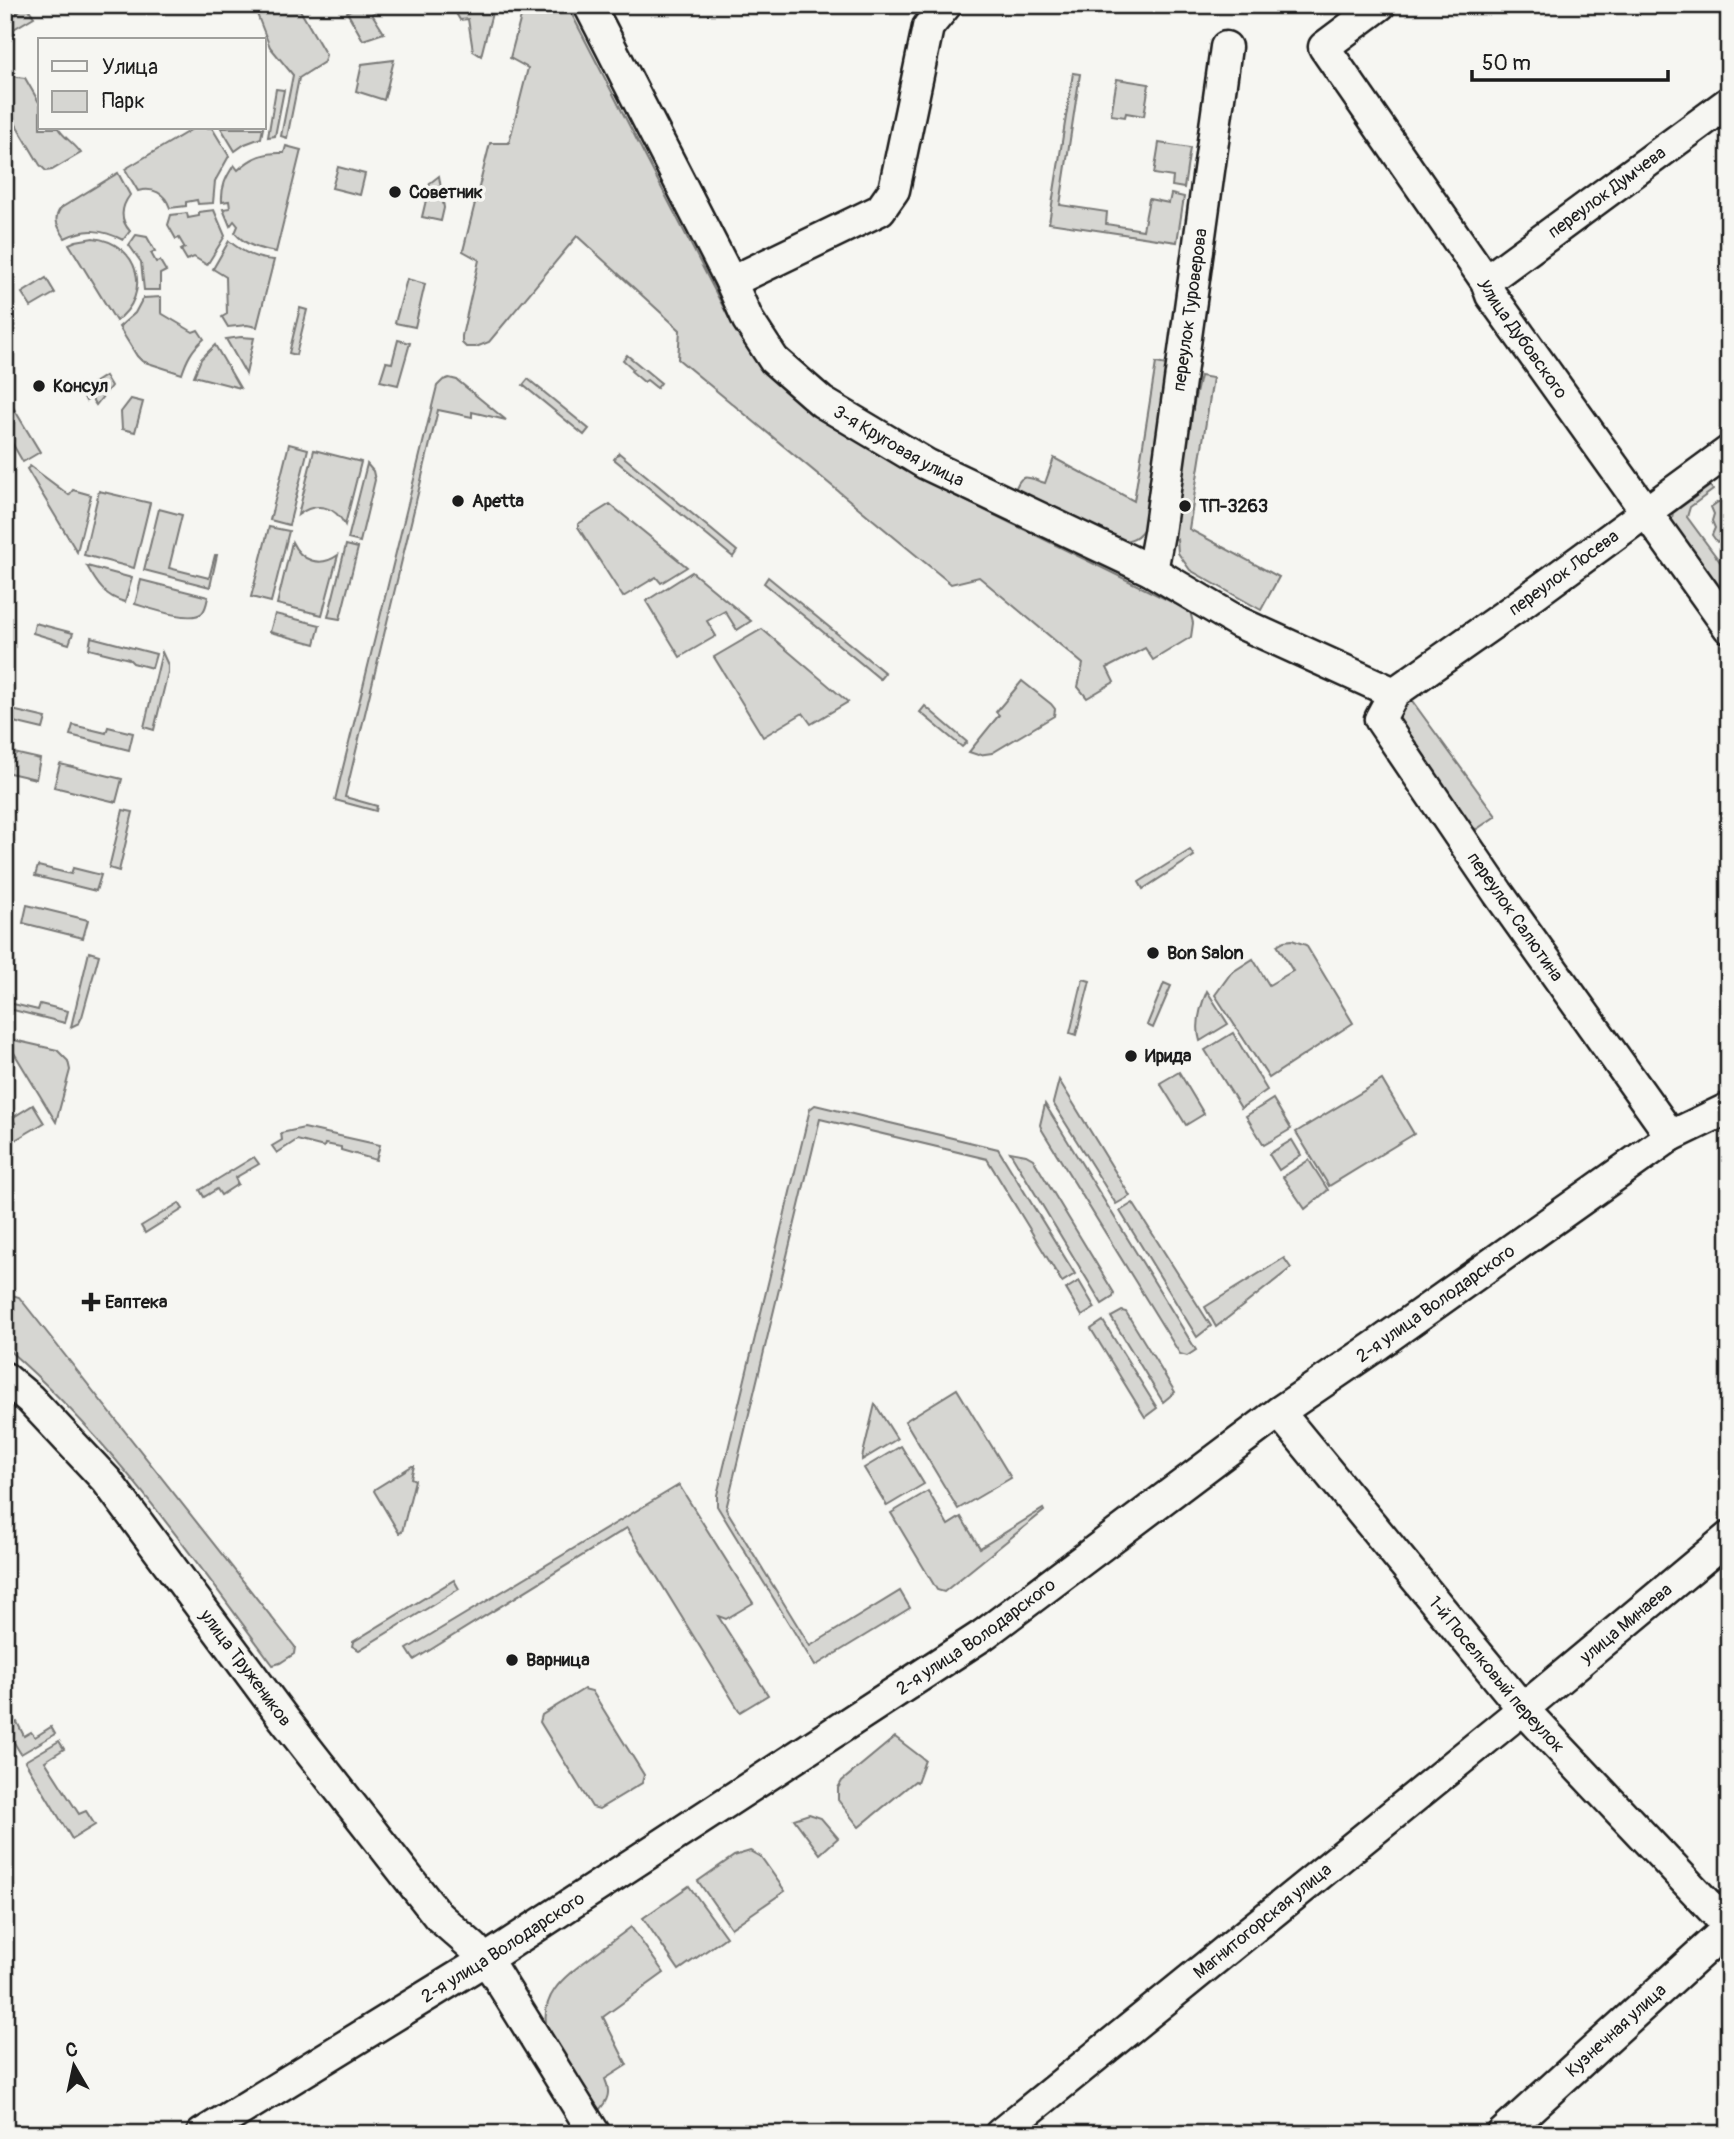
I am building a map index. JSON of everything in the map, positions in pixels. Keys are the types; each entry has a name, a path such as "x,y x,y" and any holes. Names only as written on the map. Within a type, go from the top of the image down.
{"street":[{"name":"3-я Круговая улица","path":"589,5 748,320 774,360 822,402 926,464 1152,570 1238,622 1394,693"},
{"path":"731,282 880,210 894,190 928,27 946,5"},
{"name":"улица Дубовского","path":"1380,5 1324,47 1486,281 1491,295 1729,628"},
{"name":"переулок Туроверова","path":"1152,570 1226,47"},
{"name":"переулок Думчева","path":"1486,281 1729,102"},
{"name":"переулок Лосева","path":"1394,693 1509,613 1729,451"},
{"name":"переулок Салютина","path":"1394,693 1380,719 1498,893 1671,1136"},
{"name":"2-я улица Володарского","path":"202,2134 485,1960 983,1635 1279,1412 1671,1136 1729,1108"},
{"name":"улица Тружеников","path":"5,1378 30,1399 107,1481 284,1719 438,1916 485,1960 595,2134"},
{"name":"1-й Поселковый переулок","path":"1279,1412 1522,1709 1729,1927"},
{"name":"улица Минаева","path":"1522,1709 1729,1537"},
{"name":"Магнитогорская улица","path":"1000,2134 1522,1709"},
{"name":"Кузнечная улица","path":"1502,2134 1729,1927"}],"green space":[{"path":"26,5 34,17 5,34 5,23"},
{"path":"265,5 297,5 326,55 324,62 299,78 287,138 281,136 293,75 270,47 257,14 258,9"},
{"path":"359,5 372,5 376,12 372,14 384,33 363,40 347,12"},
{"path":"451,5 494,5 481,56 473,51 468,19 460,20"},
{"path":"528,5 567,5 731,322 764,368 814,412 919,478 1190,611 1193,623 1191,637 1153,660 1145,648 1107,668 1114,682 1087,698 1078,687 1083,664 979,577 951,584 678,359 680,330 577,236 489,342 476,347 466,347 462,343 462,336 479,260 463,251 490,143 509,143 528,68 510,58 522,13"},
{"path":"394,60 384,100 356,91 362,64"},
{"path":"1073,73 1080,74 1060,205 1107,212 1106,224 1143,230 1149,199 1169,203 1171,194 1184,197 1177,242 1049,223"},
{"path":"9,76 25,78 38,101 38,130 59,130 81,153 46,171 5,106 5,80"},
{"path":"1117,79 1149,84 1144,116 1126,113 1125,117 1111,115"},
{"path":"276,89 284,90 275,136 268,137"},
{"path":"191,130 213,130 229,156 215,181 213,203 198,204 197,200 186,202 186,206 170,208 158,192 138,191 125,169"},
{"path":"222,130 263,130 261,138 235,151"},
{"path":"1159,143 1190,148 1184,188 1172,186 1173,177 1154,174"},
{"path":"286,146 301,150 276,252 249,244 235,233 238,226 234,221 230,226 223,209 230,208 229,201 222,202 222,192 234,165 238,170 259,156 284,153"},
{"path":"338,167 365,174 360,195 332,188"},
{"path":"118,173 130,195 122,213 130,231 123,240 94,231 65,238 56,219 61,208"},
{"path":"439,176 444,208 441,221 422,217 430,183"},
{"path":"214,210 225,236 207,265 194,257 187,260 181,250 185,248 168,225 171,215 187,213 188,218 199,216 199,212"},
{"path":"136,235 147,237 155,251 151,253 156,262 160,261 166,271 160,274 160,290 144,290 141,262 129,245"},
{"path":"93,238 109,242 121,249 136,271 134,297 128,310 116,321 69,244"},
{"path":"229,241 250,255 274,260 257,327 228,327 222,317 227,314 226,277 213,269"},
{"path":"46,278 55,293 31,307 22,293"},
{"path":"407,279 425,284 415,327 395,323"},
{"path":"161,297 161,313 193,332 198,330 204,339 190,355 182,374 142,361 119,327 135,313 143,298"},
{"path":"300,308 307,310 296,355 289,353"},
{"path":"254,338 246,374 226,339"},
{"path":"398,340 410,343 398,385 380,381 386,362 392,363"},
{"path":"215,345 240,388 194,376 201,359"},
{"path":"627,355 661,383 657,388 631,371 633,369 623,360"},
{"path":"1156,363 1178,367 1146,524 1138,536 1130,540 1115,541 1014,493 1019,481 1025,478 1045,483 1054,458 1134,501"},
{"path":"105,376 111,386 96,405 91,398 86,401 81,391"},
{"path":"1200,376 1213,378 1189,529 1279,577 1261,610 1190,570 1178,553 1177,539 1171,538 1186,438"},
{"path":"449,378 457,380 506,420 472,412 472,417 438,410 345,797 377,806 376,811 335,800 437,386"},
{"path":"528,379 589,429 584,435 523,385"},
{"path":"8,399 40,452 23,462 5,431 5,400"},
{"path":"131,399 143,402 135,432 122,429 121,412"},
{"path":"289,444 308,449 289,525 270,520"},
{"path":"314,450 361,462 345,525 336,513 324,508 312,508 298,515"},
{"path":"619,453 737,551 733,557 614,459"},
{"path":"367,464 373,471 375,480 360,542 348,539"},
{"path":"30,466 69,495 73,490 91,495 77,552 27,469"},
{"path":"1710,486 1713,490 1690,507 1687,517 1729,574 1729,609 1670,527 1673,513"},
{"path":"99,491 150,503 134,568 84,555"},
{"path":"1718,502 1729,514 1729,534 1717,542 1712,535 1715,528 1711,507"},
{"path":"610,504 687,567 661,583 656,577 623,597 578,527 578,524"},
{"path":"159,509 182,515 169,568 209,578 217,555 210,587 144,570"},
{"path":"269,527 289,531 271,602 251,597"},
{"path":"292,542 300,554 318,562 338,555 322,615 277,604"},
{"path":"346,545 358,548 340,619 328,617"},
{"path":"87,566 132,578 125,602 102,589"},
{"path":"692,572 751,621 737,630 725,611 707,621 716,636 680,657 646,601"},
{"path":"768,577 885,673 880,679 764,583"},
{"path":"141,580 208,597 205,607 197,616 189,616 170,614 135,604"},
{"path":"275,614 320,625 315,644 270,632"},
{"path":"35,623 73,633 69,644 33,633"},
{"path":"762,629 848,702 811,724 803,713 763,737 714,657"},
{"path":"91,637 156,654 152,668 89,649"},
{"path":"162,652 168,672 154,730 144,727"},
{"path":"1022,681 1051,704 1055,709 1054,716 992,753 978,755 969,752 999,715 996,712"},
{"path":"1410,698 1496,816 1477,829 1465,827 1389,711"},
{"path":"5,702 13,704 12,710 46,718 43,729 5,720"},
{"path":"925,706 967,742 962,747 920,712"},
{"path":"73,725 106,733 108,727 133,733 129,750 70,735"},
{"path":"5,751 40,759 36,779 5,772"},
{"path":"60,764 122,779 116,802 54,787"},
{"path":"123,810 133,812 119,871 109,868"},
{"path":"1190,850 1194,856 1143,889 1139,882"},
{"path":"38,866 71,874 73,868 101,875 96,891 35,876"},
{"path":"27,905 88,920 83,938 23,923"},
{"path":"1292,940 1306,945 1353,1023 1269,1078 1215,995 1231,973 1253,959 1269,985 1293,971 1277,945"},
{"path":"89,952 99,955 82,1017 79,1023 71,1027"},
{"path":"1083,979 1090,981 1076,1035 1070,1033"},
{"path":"1164,983 1171,986 1153,1028 1147,1025"},
{"path":"1207,991 1228,1024 1200,1041 1199,1016"},
{"path":"5,1002 38,1010 40,1004 68,1011 65,1023 5,1008"},
{"path":"1233,1033 1267,1090 1241,1108 1205,1050"},
{"path":"5,1038 57,1050 68,1061 70,1070 56,1122"},
{"path":"1179,1072 1204,1114 1186,1125 1160,1083"},
{"path":"1059,1080 1130,1196 1116,1204 1053,1103"},
{"path":"1382,1080 1414,1134 1329,1186 1296,1132"},
{"path":"1273,1099 1291,1129 1264,1145 1246,1116"},
{"path":"1045,1104 1196,1350 1187,1356 1180,1354 1042,1130 1040,1125"},
{"path":"33,1105 44,1123 5,1146 5,1129 15,1123 12,1118"},
{"path":"815,1105 998,1149 1075,1274 1062,1282 987,1159 820,1119 726,1509 810,1646 900,1591 910,1608 815,1666 717,1506 717,1495 810,1109"},
{"path":"304,1128 380,1145 376,1160 341,1150 341,1147 325,1144 324,1147 297,1140 277,1153 272,1146 282,1140 281,1133"},
{"path":"1292,1140 1301,1155 1279,1170 1269,1154"},
{"path":"1010,1152 1033,1159 1114,1293 1113,1297 1102,1304"},
{"path":"254,1157 259,1164 235,1178 238,1184 221,1195 217,1189 204,1197 200,1190"},
{"path":"1309,1160 1328,1190 1305,1209 1283,1177"},
{"path":"179,1203 183,1209 145,1233 141,1226"},
{"path":"1133,1203 1211,1326 1197,1337 1120,1211"},
{"path":"1284,1258 1291,1268 1216,1327 1205,1307"},
{"path":"1079,1281 1095,1308 1082,1316 1066,1289"},
{"path":"12,1295 19,1297 295,1647 294,1654 273,1665 148,1498 80,1419 5,1347 5,1299"},
{"path":"1122,1311 1126,1312 1175,1392 1163,1402 1111,1317"},
{"path":"1103,1321 1157,1408 1145,1417 1091,1329"},
{"path":"957,1389 1011,1478 958,1509 905,1421"},
{"path":"875,1404 897,1439 862,1460 862,1458"},
{"path":"901,1446 924,1484 887,1506 864,1468"},
{"path":"412,1466 411,1478 415,1480 402,1532 399,1533 374,1491"},
{"path":"679,1485 753,1603 726,1619 718,1616 768,1695 740,1712 627,1528 414,1660 407,1649"},
{"path":"928,1491 948,1525 961,1517 980,1548 1043,1509 1044,1511 944,1592 937,1590 891,1513"},
{"path":"454,1580 459,1589 359,1650 352,1646 353,1642"},
{"path":"584,1689 592,1691 644,1775 642,1783 599,1809 592,1807 540,1722 542,1715"},
{"path":"17,1722 24,1736 31,1732 35,1737 51,1727 55,1734 21,1754 5,1728"},
{"path":"895,1737 925,1760 917,1782 859,1827 838,1800 838,1788 842,1781"},
{"path":"59,1741 64,1749 45,1761 79,1814 86,1811 95,1825 72,1839 25,1761"},
{"path":"809,1814 821,1818 838,1838 820,1854 794,1819"},
{"path":"750,1851 761,1857 785,1891 731,1928 698,1881 734,1856"},
{"path":"689,1886 726,1937 679,1970 643,1918"},
{"path":"631,1927 664,1973 603,2017 627,2065 605,2079 608,2096 598,2111 548,2034 546,2009 555,1989 563,1980"}],"place":[{"name":"Советник","path":"395,192"},
{"name":"Консул","path":"39,386"},
{"name":"Apetta","path":"458,501"},
{"name":"ТП-3263","path":"1185,506"},
{"name":"Bon Salon","path":"1153,953"},
{"name":"Ирида","path":"1131,1056"},
{"name":"Еаптека","path":"91,1302"},
{"name":"Варница","path":"512,1660"}]}
